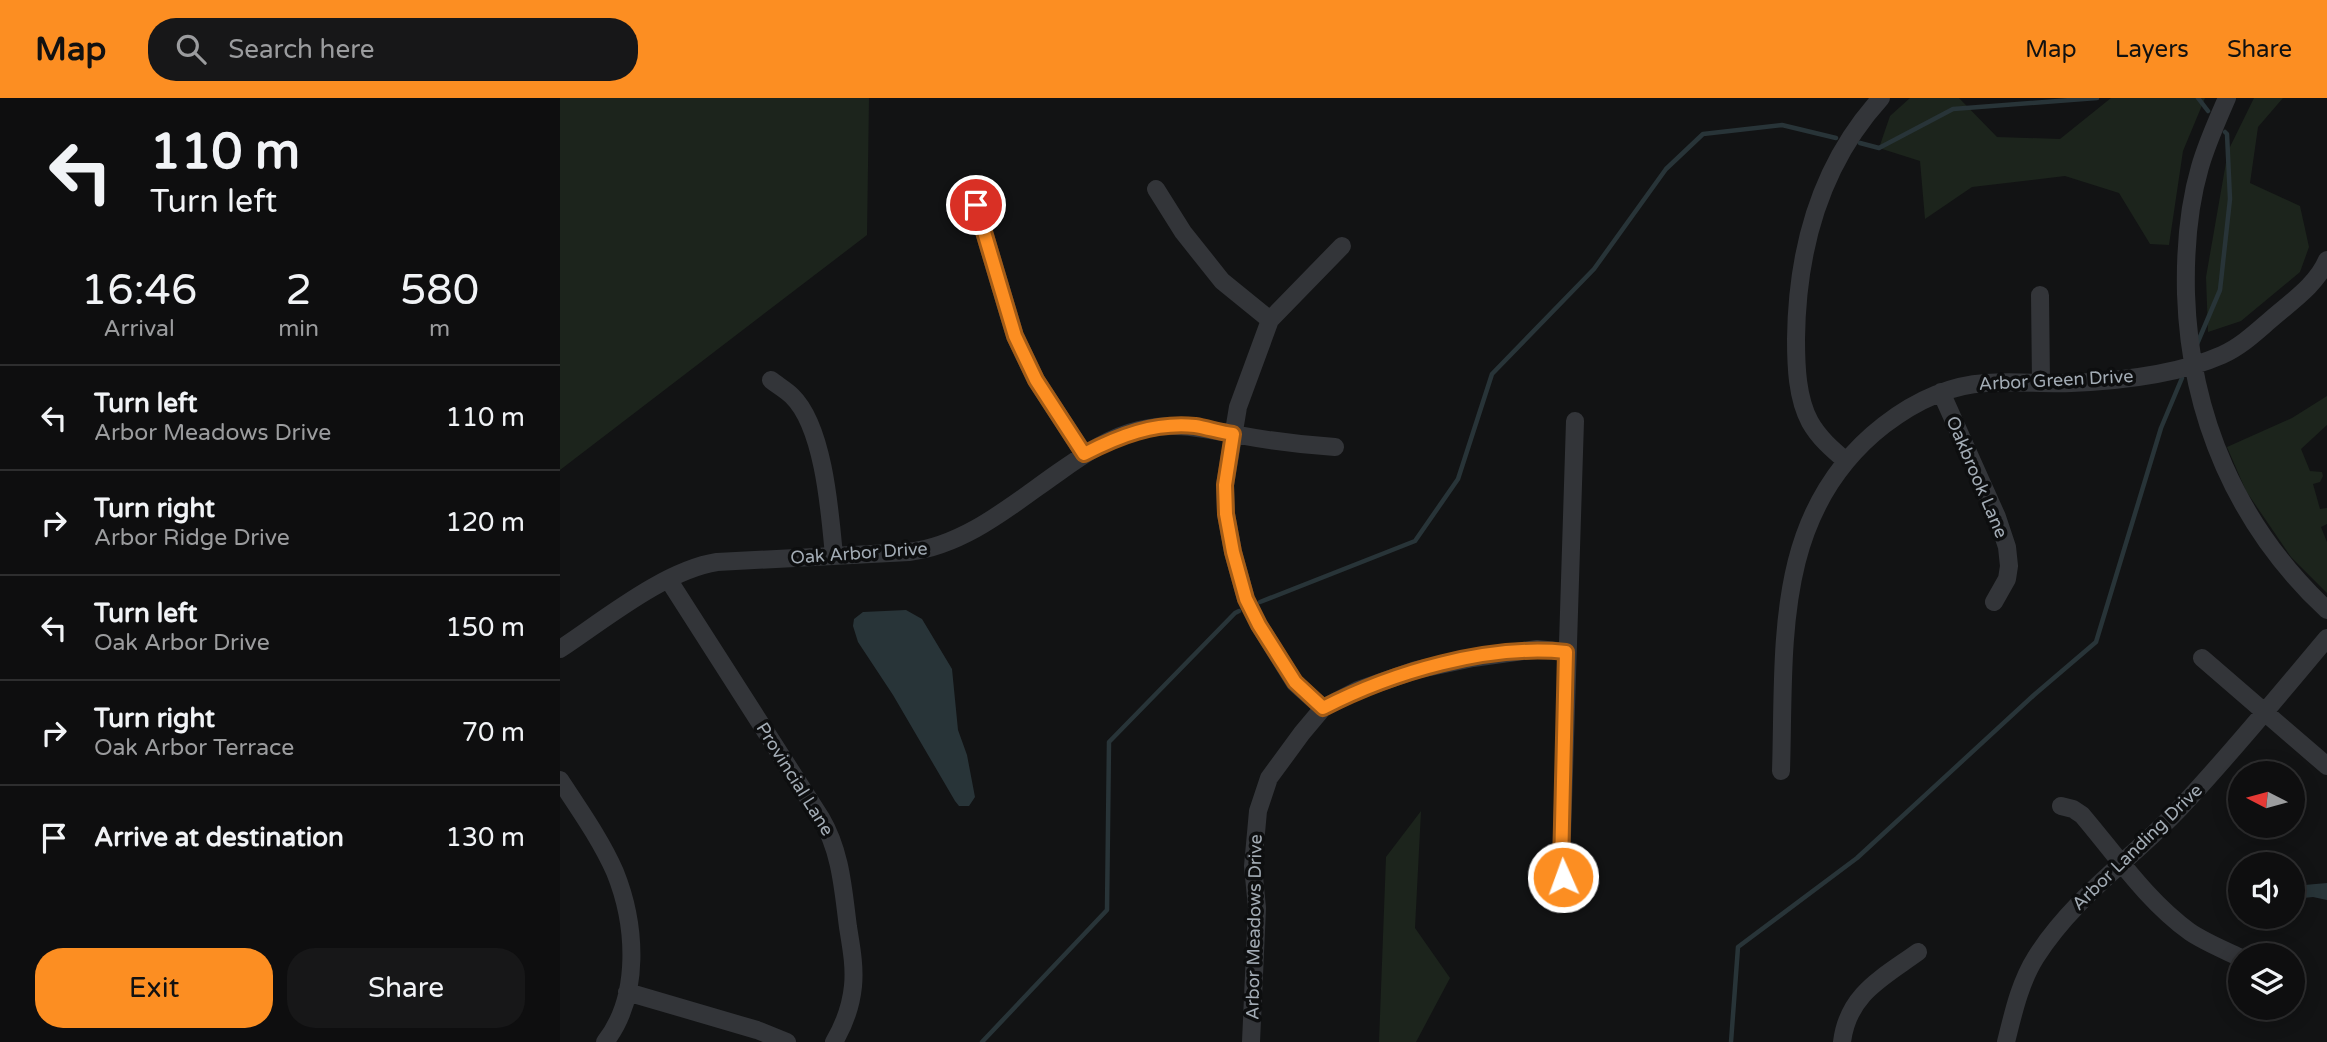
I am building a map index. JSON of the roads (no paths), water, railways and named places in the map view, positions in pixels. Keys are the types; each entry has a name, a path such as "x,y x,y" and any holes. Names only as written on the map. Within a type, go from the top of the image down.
{"street":[{"path":"1846,461 1821,438 1802,404 1796,351 1796,316 1801,268 1817,203 1846,144 1881,98"},
{"path":"2227,98 2200,167 2188,231 2187,319 2193,365 2209,429 2237,496 2291,572 2327,610"},
{"path":"1156,189 1183,232 1222,281 1270,320"},
{"path":"976,205 1015,336 1036,380 1084,454"},
{"path":"1323,708 1295,682 1246,599 1226,514 1225,485 1238,407 1270,320 1342,246"},
{"name":"Arbor Green Drive","path":"1782,771 1785,629 1788,593 1796,558 1817,506 1833,477 1874,433 1898,415 1941,392 1985,383 2114,379 2193,365 2221,355 2254,334 2315,280 2327,260"},
{"path":"2039,295 2041,383"},
{"path":"771,380 792,396 814,438 827,485 834,556"},
{"name":"Oakbrook Lane","path":"1941,392 1997,517 2007,547 2007,579 1994,602"},
{"path":"1563,877 1561,867 1566,652 1575,421"},
{"name":"Oak Arbor Drive","path":"560,649 668,579 693,567 717,562 909,552 939,547 976,528 1084,454 1136,431 1163,426 1195,426 1294,444 1335,447"},
{"name":"Provincial Lane","path":"668,579 834,842 842,873 853,987 846,1016 834,1042"},
{"name":"Arbor Landing Drive","path":"2006,1042 2012,1017 2035,959 2075,905 2182,806 2327,638"},
{"name":"Arbor Meadows Drive","path":"1251,1042 1257,908 1253,866 1258,811 1269,778 1284,755 1323,708 1358,690 1416,670 1473,657 1537,649 1566,652"},
{"path":"2202,658 2327,766"},
{"path":"560,780 605,852 622,895 631,943 631,967 621,1015 605,1042"},
{"path":"2061,806 2082,815 2171,917 2228,952"},
{"path":"1842,1042 1848,1015 1856,1001 1867,989 1917,953"},
{"path":"627,992 757,1030 787,1042"}],"waterway":[{"path":"1860,143 1879,148 1953,109 2097,98"},
{"path":"2198,98 2208,111"},
{"path":"1260,602 1415,541 1458,479 1492,374 1594,269 1666,169 1703,134 1782,125 1836,138"},
{"path":"2197,344 2220,290 2230,199 2225,132"},
{"path":"1731,1042 1738,947 1857,858 2034,695 2096,642 2161,428 2182,378"},
{"path":"982,1042 1107,910 1109,742 1239,611"}]}
